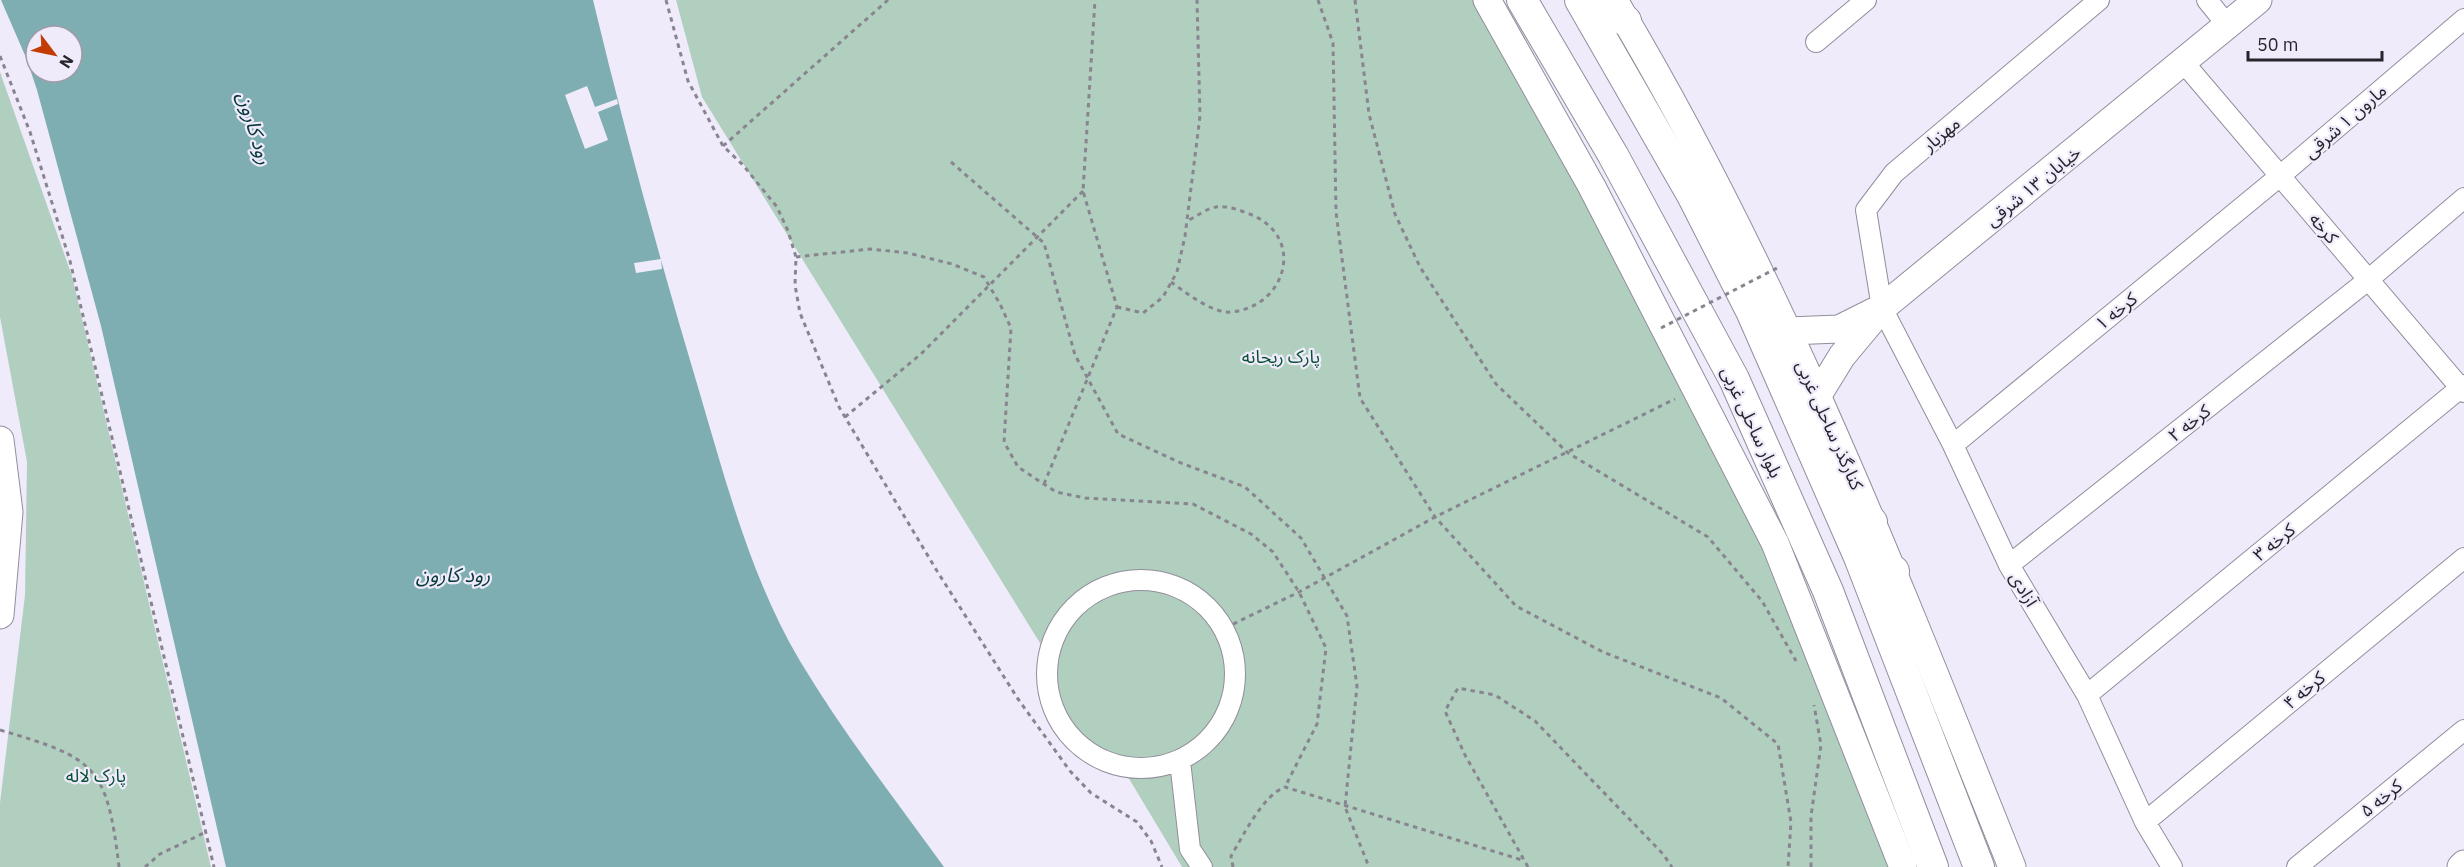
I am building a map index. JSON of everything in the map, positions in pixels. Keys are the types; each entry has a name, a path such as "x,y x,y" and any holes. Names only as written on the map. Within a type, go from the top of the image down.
{"main road":[{"name":"بلوار ساحلی غربی","path":"1522,0 1613,155 1734,378 1827,591 1933,867"},
{"path":"1580,0 1713,234 1751,311 1861,561 1979,867"},
{"path":"1593,0 1620,10"},
{"path":"1861,561 1872,522"},
{"path":"1861,561 1894,571"}],"street":[{"path":"1487,0 1592,188 1775,543 1902,867"},
{"path":"1816,42 1866,0"},
{"name":"مهزیار","path":"1882,308 1866,210 1894,173 2099,0"},
{"path":"2207,0 2228,26"},
{"name":"خیابان ۱۳ شرقی","path":"1818,395 1842,356 1882,308 2184,63 2258,0"},
{"name":"کنارگذر ساحلی غربی","path":"1620,10 1748,244 1818,395 1894,571 2012,867"},
{"name":"مارون ۱ شرقی","path":"2280,176 2464,19"},
{"name":"کرخه","path":"2184,63 2463,388"},
{"name":"کرخه ۱","path":"1953,445 2280,176"},
{"name":"کرخه ۲","path":"2009,565 2368,280 2464,198"},
{"name":"خیابان ۱۳ شرقی","path":"1788,331 1839,329 1882,308"},
{"name":"آزادی","path":"1882,308 1953,445 2009,565 2086,695 2145,822 2172,867"},
{"name":"کرخه ۳","path":"2086,695 2463,388"},
{"path":"0,440 9,513 0,615"},
{"name":"کرخه ۴","path":"2145,822 2464,558"},
{"path":"1127,580 1156,580 1184,588 1208,605 1225,628 1235,658 1235,689 1225,718 1206,744 1180,761 1151,769 1122,767 1094,757 1071,738 1055,714 1047,685 1048,656 1058,628 1076,605 1100,588 1127,580"},
{"name":"کرخه ۵","path":"2297,867 2464,730"},
{"path":"1180,761 1190,849 1202,867"}],"path":[{"path":"666,0 688,81 723,146 743,165 777,207 796,257 795,285 800,313 818,363 845,417 937,572 1018,699 1070,771 1091,793 1137,822 1151,841 1162,867"},
{"path":"880,0 882,6"},
{"path":"723,146 888,0"},
{"path":"1044,484 1117,307 1083,190 1095,0"},
{"path":"1117,307 1143,313 1163,297 1176,272 1187,221 1200,116 1197,0"},
{"path":"1318,0 1333,43 1336,212 1360,398 1435,517 1516,606 1603,652 1721,698 1778,744 1791,822 1788,867"},
{"path":"1355,0 1369,114 1395,214 1420,267 1496,384 1568,453 1708,537 1762,601 1798,664"},
{"path":"0,56 30,132 70,261 214,867"},
{"path":"951,162 1044,243 1075,355 1118,434 1181,463 1245,487 1301,538 1347,616 1357,686 1345,807 1369,867"},
{"path":"845,417 921,354 1083,190"},
{"path":"1171,282 1194,299 1230,313 1261,302 1284,275 1284,245 1266,221 1242,211 1216,207 1187,221"},
{"path":"796,257 870,249 908,253 952,264 984,277 1011,328 1003,420 1004,442 1018,467 1056,492 1085,498 1193,504 1251,534 1273,552 1299,592 1326,648 1317,724 1285,787"},
{"path":"1661,328 1777,268"},
{"path":"1225,628 1299,592 1435,517 1696,388"},
{"path":"1528,867 1464,755 1445,711 1458,688 1495,695 1534,721 1631,820 1672,867"},
{"path":"1811,867 1811,816 1821,745 1812,694"},
{"path":"0,730 56,746 90,768 102,785 114,821 119,867"},
{"path":"1233,867 1231,856 1247,828 1275,790 1285,787 1522,860"},
{"path":"145,867 160,854 206,832"}],"green space":[{"name":"پارک ریحانه","path":"676,0 1500,0 1798,597 1903,867 1182,867 1122,767 1047,714 1048,656 702,97"},
{"name":"پارک لاله","path":"0,72 72,276 211,867 0,867 0,803 25,595 27,462 0,317"}],"water":[{"name":"رود کارون","path":"1,0 593,0 671,296 730,496 754,565 783,630 800,661 870,766 944,867 226,867 101,326 35,84 84,84 84,24 24,24 24,53"}],"pier":[{"path":"587,86 595,107 617,99 618,104 598,112 608,140 585,149 565,95"},
{"path":"661,259 662,269 636,273 634,263"}]}
